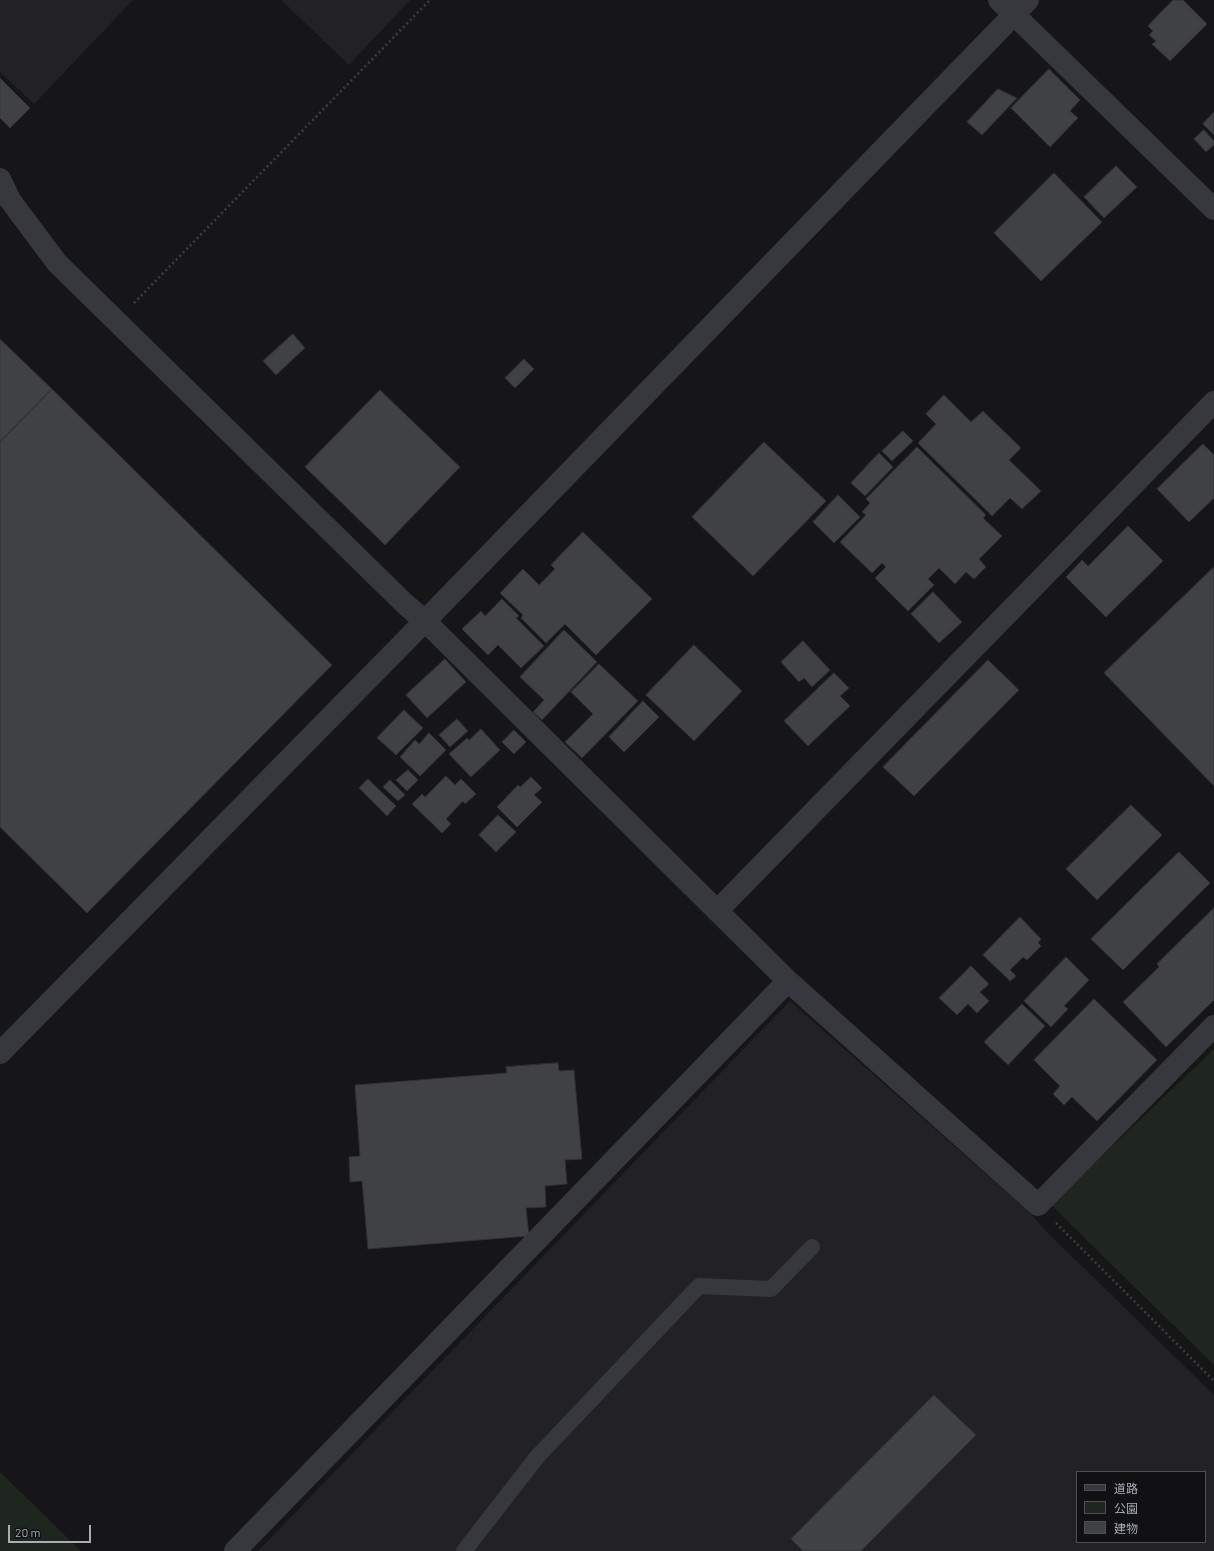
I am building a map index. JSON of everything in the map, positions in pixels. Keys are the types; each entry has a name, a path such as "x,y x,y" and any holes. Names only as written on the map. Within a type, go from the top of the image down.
{"street":[{"path":"0,1053 425,621 1014,5 1214,209"},
{"path":"0,179 5,198 57,263 116,322 394,593 425,621 788,981 1038,1205 1214,1026"},
{"path":"717,911 1214,402"},
{"path":"235,1551 788,981"}],"lane":[{"path":"464,1551 538,1457 700,1286 772,1289 812,1247"}],"path":[{"path":"116,322 430,0"},
{"path":"1038,1205 1214,1381"}],"shaded area":[{"path":"0,0 133,0 34,104 0,72"},
{"path":"281,0 410,0 349,65"},
{"path":"790,1001 1028,1211 1051,1236 1214,1395 1214,1551 258,1551"}],"green space":[{"path":"1214,1049 1214,1365 1051,1205"},
{"path":"0,1472 81,1551 0,1551"}],"building":[{"path":"1173,0 1183,0 1207,24 1170,61 1152,44 1156,41 1149,35 1153,31 1148,26"},
{"path":"1049,69 1080,100 1070,111 1078,118 1050,147 1011,108"},
{"path":"0,78 30,108 10,128 0,118"},
{"path":"998,89 1017,98 982,135 967,122"},
{"path":"1214,112 1214,135 1203,124"},
{"path":"1204,130 1214,141 1214,145 1206,152 1194,139"},
{"path":"1116,166 1137,187 1104,218 1084,197"},
{"path":"1054,173 1102,222 1041,281 994,233"},
{"path":"293,334 305,348 276,375 263,361"},
{"path":"0,339 52,389 0,442"},
{"path":"524,359 534,369 515,388 505,378"},
{"path":"52,389 332,665 87,913 0,827 0,442"},
{"path":"380,390 460,467 385,545 305,467"},
{"path":"944,395 971,422 983,411 1021,448 1009,460 1041,491 1022,509 1010,498 992,516 918,443 936,424 926,414"},
{"path":"903,431 913,441 892,461 882,451"},
{"path":"764,442 826,501 753,576 692,517"},
{"path":"1203,444 1214,455 1214,498 1189,522 1157,489"},
{"path":"917,447 986,515 983,518 1002,536 979,559 986,567 974,579 966,572 955,584 939,568 928,579 934,585 908,611 875,578 886,567 882,563 872,573 840,542 866,515 862,512 870,503 866,499"},
{"path":"879,453 893,467 865,496 851,483"},
{"path":"838,495 860,517 834,543 813,522"},
{"path":"1128,526 1163,561 1106,617 1066,577 1082,560 1088,566"},
{"path":"583,532 652,599 596,655 565,624 546,643 521,618 523,615 500,593 523,569 539,585 555,569 551,565"},
{"path":"1214,567 1214,786 1104,673"},
{"path":"933,592 962,622 939,643 911,614"},
{"path":"502,599 519,616 516,618 544,646 521,668 498,645 488,655 462,629 481,611 485,616"},
{"path":"564,630 597,662 542,720 533,712 544,700 520,677"},
{"path":"803,641 830,670 812,687 804,678 799,682 781,662"},
{"path":"694,645 742,691 694,741 646,695"},
{"path":"445,659 466,682 427,718 406,695"},
{"path":"988,660 1019,690 914,796 883,767"},
{"path":"599,664 638,701 582,758 565,742 593,714 571,692"},
{"path":"834,673 849,688 840,696 850,706 808,746 784,721"},
{"path":"643,701 659,717 624,752 609,737"},
{"path":"404,710 423,728 396,755 377,738"},
{"path":"457,719 468,731 450,747 439,735"},
{"path":"481,729 500,750 471,777 449,754 467,738 469,740"},
{"path":"514,730 526,742 514,754 502,742"},
{"path":"429,733 446,750 420,776 400,757 415,740 419,744"},
{"path":"408,770 418,780 407,791 396,780"},
{"path":"446,776 455,785 461,779 476,794 465,804 463,801 446,819 451,824 442,833 412,804 422,794 425,797"},
{"path":"531,777 542,788 534,795 542,802 517,827 497,807 518,785 520,787"},
{"path":"368,779 396,806 387,816 359,788"},
{"path":"390,780 405,795 398,801 383,787"},
{"path":"1131,805 1162,835 1097,900 1066,869"},
{"path":"498,815 516,832 496,852 479,835"},
{"path":"1179,852 1210,883 1123,970 1091,939"},
{"path":"1214,908 1214,1000 1166,1047 1123,1002 1159,967 1157,964"},
{"path":"1020,917 1041,939 1038,943 1041,946 1027,960 1023,957 1010,970 1016,976 1010,981 983,955"},
{"path":"1066,957 1089,980 1064,1006 1068,1009 1051,1027 1024,1001"},
{"path":"971,966 989,984 980,992 989,1001 977,1013 968,1004 957,1015 939,998"},
{"path":"1094,999 1157,1060 1097,1121 1072,1097 1064,1105 1053,1094 1060,1086 1034,1060"},
{"path":"1022,1004 1045,1026 1008,1065 984,1042"},
{"path":"558,1063 559,1071 574,1070 582,1159 565,1160 567,1184 545,1186 546,1207 526,1208 529,1236 368,1249 362,1181 350,1182 349,1157 360,1156 355,1085 507,1073 506,1067"},
{"path":"934,1395 976,1435 861,1551 803,1551 791,1539"}]}
